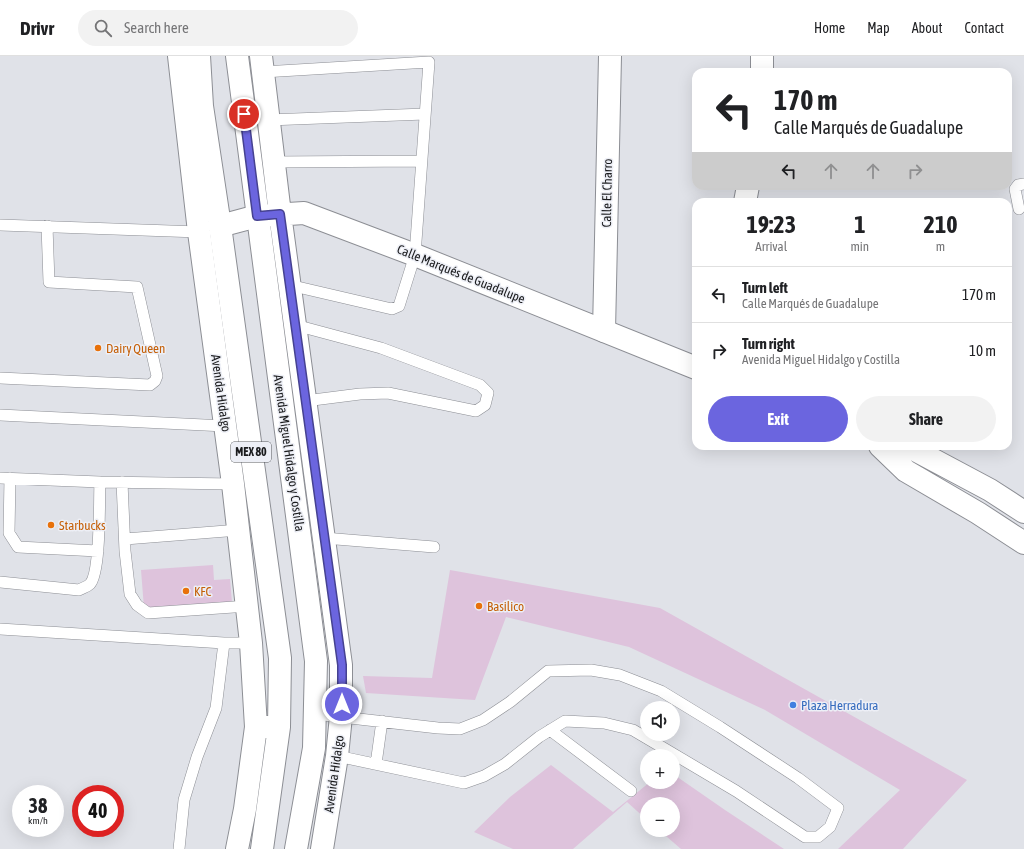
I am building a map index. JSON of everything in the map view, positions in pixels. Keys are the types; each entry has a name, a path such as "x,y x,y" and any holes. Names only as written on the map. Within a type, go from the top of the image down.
{"street":[{"name":"Avenida Hidalgo","path":"179,56 199,232 239,530 251,642 256,727 245,809 237,849"},
{"name":"MEX 80","path":"199,56 202,106 280,658 279,727 262,849"},
{"name":"Avenida Miguel Hidalgo y Costilla","path":"237,56 316,661 314,748 296,849"},
{"name":"Calle El Charro","path":"604,331 610,56"},
{"path":"762,56 762,68"},
{"name":"Avenida Hidalgo","path":"262,64 289,285 342,665 342,716 322,849"},
{"name":"Calle Marqués de Guadalupe","path":"220,226 257,216 304,213 415,255 692,366"},
{"path":"884,450 906,470 978,513 1024,543"},
{"path":"915,450 990,490 1024,512"},
{"path":"256,727 279,727"}],"lane":[{"path":"262,64 429,59 415,255 400,306 392,309 289,285"},
{"path":"268,120 425,114"},
{"path":"274,162 421,161"},
{"path":"1017,210 1015,189 1018,185 1024,184"},
{"path":"0,225 199,232 220,226"},
{"path":"0,378 150,386 155,381 157,376 137,287 49,282 48,226"},
{"path":"295,325 381,348 480,385 488,393 485,405 476,411 388,393 360,394 306,401"},
{"path":"0,415 226,426"},
{"path":"98,552 18,547 9,533 5,478 100,482 233,484"},
{"path":"0,582 79,590 90,585 94,577 98,552 100,482"},
{"path":"122,482 130,594 137,605 148,613 248,606"},
{"path":"125,539 239,530"},
{"path":"324,538 434,548"},
{"path":"0,629 224,643 251,642"},
{"path":"179,849 184,800 197,757 216,708 224,643"},
{"path":"315,714 460,729 483,720 510,702 548,671 591,670 620,675 661,691 720,727 798,778 838,808 830,827 818,837 805,837 736,791 633,730 604,722 565,721 539,737 505,764 484,776 464,783 337,756"},
{"path":"376,764 382,721"},
{"path":"550,730 631,791"}],"building":[{"name":"KFC","path":"213,565 214,580 230,579 232,602 144,608 141,570"},
{"name":"Plaza Herradura","path":"450,570 660,608 967,780 903,849 838,849 900,790 765,710 629,647 506,617 475,700 366,693 363,676 432,678"},
{"path":"551,765 613,812 641,789 680,789 680,779 784,849 681,849 667,837 680,837 680,797 640,797 640,814 627,802 573,849 513,849 474,832 510,797"}],"place":[{"name":"Dairy Queen","path":"98,348"},
{"name":"Starbucks","path":"51,525"},
{"name":"KFC","path":"186,591"},
{"name":"Basilico","path":"479,606"},
{"name":"Plaza Herradura","path":"793,705"}],"route":[{"path":"244,114 257,216 280,214 342,665 342,704"}]}
